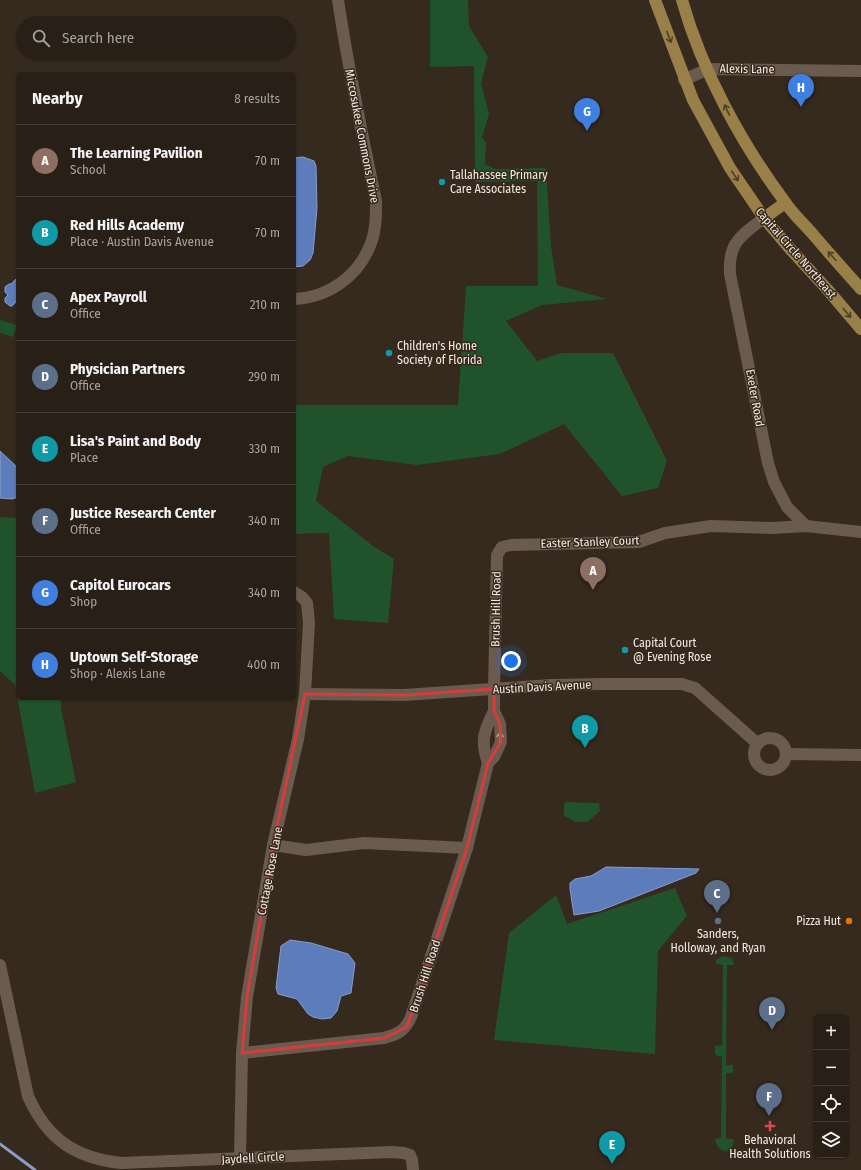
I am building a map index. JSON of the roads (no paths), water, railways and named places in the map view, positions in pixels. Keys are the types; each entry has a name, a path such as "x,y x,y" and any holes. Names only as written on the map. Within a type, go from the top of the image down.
{"main road":[{"name":"Capital Circle Northeast","path":"655,0 684,80 703,120 730,168 764,218 861,329"},
{"name":"Capital Circle Northeast","path":"682,0 708,69 729,114 755,161 786,204 861,289"},
{"path":"764,218 786,204"}],"street":[{"name":"Miccosukee Commons Drive","path":"296,299 316,296 334,289 345,280 364,258 372,243 375,228 376,201 356,108 338,0"},
{"name":"Alexis Lane","path":"684,80 708,69 861,71"},
{"name":"Exeter Road","path":"764,218 741,236 733,247 729,260 730,274 768,463 774,482 787,507 806,526"},
{"name":"Easter Stanley Court","path":"497,555 502,547 511,545 639,542 665,533 711,526 772,528 806,526"},
{"path":"806,526 861,532"},
{"name":"Brush Hill Road","path":"488,763 484,751 484,736 494,711 497,555"},
{"name":"Cottage Rose Lane","path":"240,1158 242,1053 247,997 273,845 298,739 305,694 309,622 307,603 296,593"},
{"name":"Austin Davis Avenue","path":"305,694 404,695 551,685 682,684 695,688 758,744"},
{"name":"Brush Hill Road","path":"242,1053 384,1038 396,1034 407,1027 467,848 488,763 494,757 501,742 500,724 494,711"},
{"path":"765,738 773,738 783,743 787,754 782,766 777,769 766,770 755,760 754,754 758,744 765,738"},
{"path":"787,754 861,755"},
{"path":"273,845 306,850 364,843 467,848"},
{"name":"Jaydell Circle","path":"0,965 28,1096 35,1111 58,1140 84,1155 104,1161 121,1163 392,1152 410,1155 413,1170"}],"water":[{"path":"303,157 314,161 316,166 317,208 313,253 310,260 303,266 296,267 296,158"},
{"path":"16,279 16,302 10,306 5,302 5,298 8,295 5,292 5,287"},
{"path":"0,451 16,466 16,498 12,499 0,498"},
{"path":"606,867 699,869 696,873 599,911 574,915 570,883 575,879 591,876"},
{"path":"290,940 311,943 348,954 355,963 351,993 341,996 337,1011 331,1018 322,1019 313,1017 308,1014 297,999 278,994 276,988 281,946"}],"waterway":[{"path":"0,1144 35,1170"}],"place":[{"name":"Uptown Self-Storage","path":"801,107"},
{"name":"Capitol Eurocars","path":"587,131"},
{"name":"Tallahassee Primary Care Associates","path":"442,182"},
{"name":"Children's Home Society of Florida","path":"389,353"},
{"name":"The Learning Pavilion","path":"593,590"},
{"name":"Capital Court @ Evening Rose","path":"625,650"},
{"name":"Red Hills Academy","path":"585,748"},
{"name":"Apex Payroll","path":"717,913"},
{"name":"Sanders, Holloway, and Ryan","path":"718,921"},
{"name":"Pizza Hut","path":"849,921"},
{"name":"Physician Partners","path":"772,1030"},
{"name":"Justice Research Center","path":"769,1116"},
{"name":"Behavioral Health Solutions","path":"770,1126"},
{"name":"Lisa's Paint and Body","path":"612,1164"}]}
